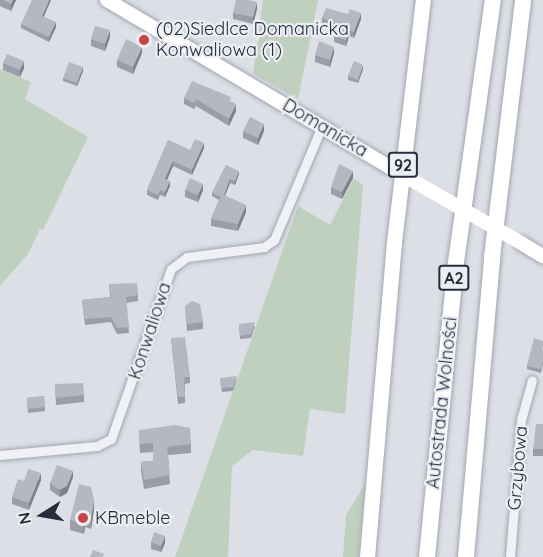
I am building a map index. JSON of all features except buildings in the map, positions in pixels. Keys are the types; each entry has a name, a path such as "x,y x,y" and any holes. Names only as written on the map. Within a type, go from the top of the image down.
{"highway":[{"name":"Autostrada Wolności","path":"427,557 455,269 493,0"},
{"name":"Autostrada Wolności","path":"466,557 492,257 523,0"}],"main road":[{"name":"92","path":"367,557 394,242 423,0"}],"street":[{"name":"Domanicka","path":"107,0 543,256"},
{"name":"Konwaliowa","path":"0,455 98,446 111,439 171,269 187,257 264,247 274,240 322,126"},
{"name":"Grzybowa","path":"510,557 521,420 532,380"}],"green space":[{"path":"263,0 318,0 298,99 253,74"},
{"path":"0,69 31,82 25,99 88,137 43,230 40,229 28,254 0,286"},
{"path":"354,178 363,185 345,414 310,409 303,456 253,450 232,466 228,557 175,557 298,206 330,225"},
{"path":"365,484 358,557 343,557 346,515"}],"place":[{"name":"(02)Siedlce Domanicka Konwaliowa (1)","path":"144,40"},
{"name":"KBmeble","path":"83,518"}]}
